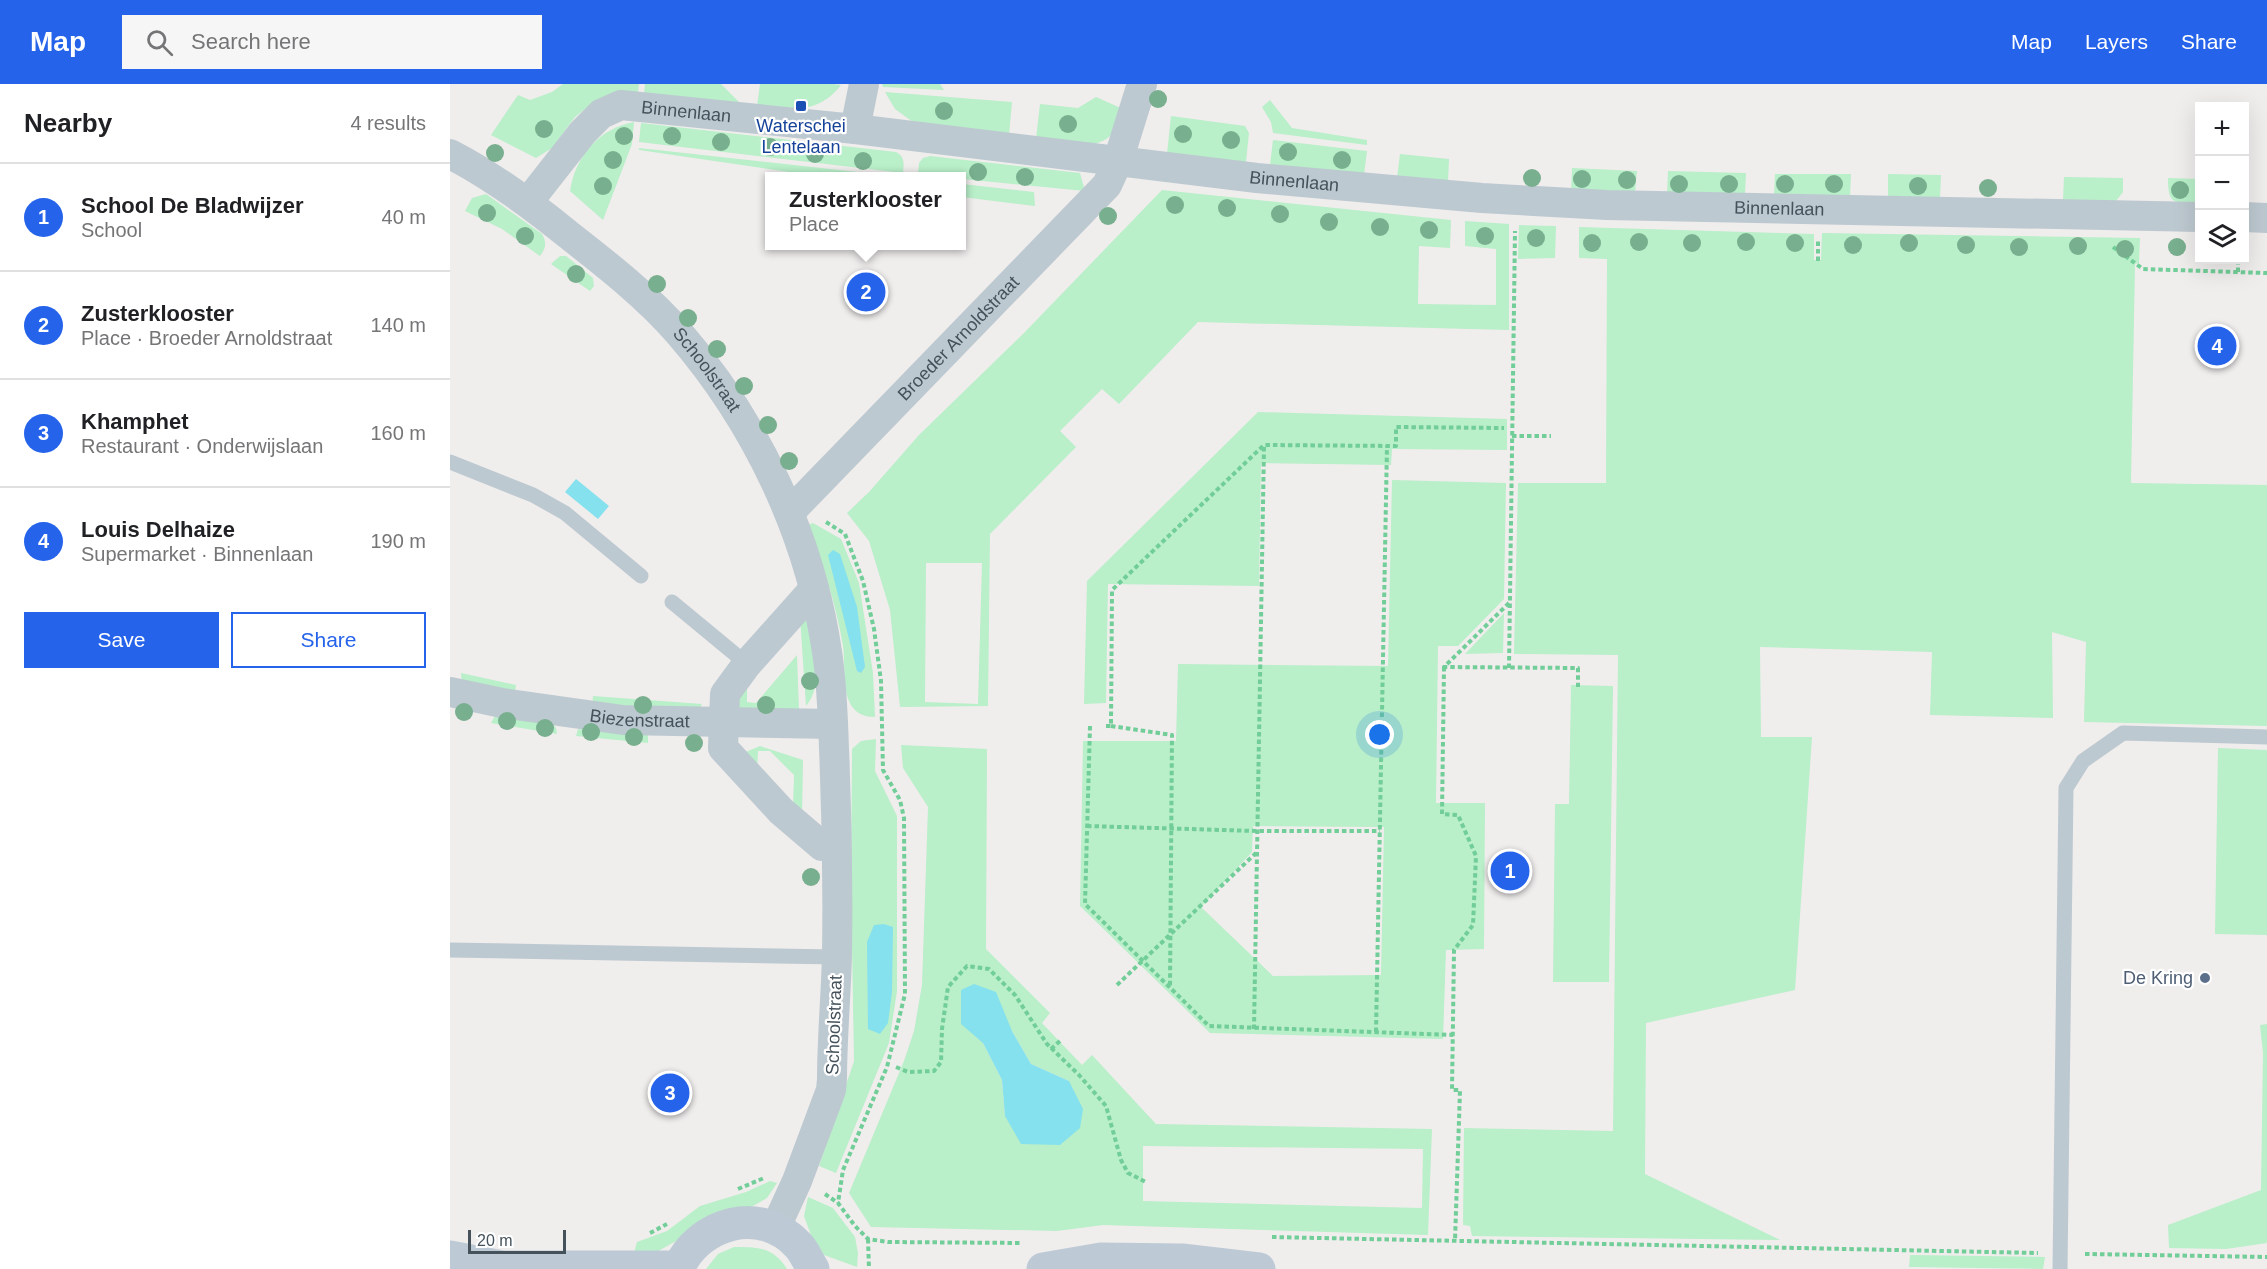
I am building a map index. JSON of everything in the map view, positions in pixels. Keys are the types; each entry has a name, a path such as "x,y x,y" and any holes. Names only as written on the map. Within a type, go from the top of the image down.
{"main road":[{"path":"450,1257 502,1267 678,1268 691,1247 708,1232 730,1224 753,1223 776,1229 798,1245 814,1269"},
{"path":"1035,1256 1182,1260 1259,1269"}],"street":[{"path":"855,129 864,84"},
{"name":"Broeder Arnoldstraat","path":"790,512 1107,185 1118,161 1142,84"},
{"name":"Binnenlaan","path":"528,202 601,114 621,105 855,129 1257,178 1568,204 2195,217"},
{"path":"450,153 528,202"},
{"name":"Schoolstraat","path":"528,202 613,269 678,332 729,398 790,512 814,589 828,654 837,784 837,957 831,1090 797,1182 776,1229"},
{"path":"2249,218 2267,218"},
{"path":"814,589 747,664 725,694 723,748 781,811 822,846 836,846"},
{"name":"Biezenstraat","path":"450,692 502,703 612,719 833,724"}],"lane":[{"path":"450,462 533,495 565,513 641,576"},
{"path":"672,602 747,664"},
{"path":"2060,1261 2066,788 2084,761 2123,733 2267,737"},
{"path":"450,950 837,957"}],"path":[{"path":"1509,668 1515,222"},
{"path":"1818,230 1818,261"},
{"path":"2138,264 2143,269 2267,273"},
{"path":"2238,264 2238,272"},
{"path":"1170,987 1172,735 1109,726 1112,590 1264,445 1396,446 1396,427 1504,428"},
{"path":"1512,436 1551,436"},
{"path":"1254,1029 1264,445"},
{"path":"1376,1032 1387,446"},
{"path":"822,519 845,534 863,581 874,629 881,681 883,770 900,800 904,818 905,994 887,1067 843,1170 838,1203"},
{"path":"1455,1241 1460,1090 1452,1090 1454,950 1473,925 1476,856 1458,815 1443,814 1444,667 1510,603"},
{"path":"1444,667 1578,668 1578,687"},
{"path":"1090,726 1085,904 1209,1026 1453,1035"},
{"path":"1087,826 1257,831 1380,831"},
{"path":"1117,985 1256,853"},
{"path":"896,1067 908,1072 934,1071 941,1062 942,1029 948,987 967,966 989,969 1015,995 1051,1049 1079,1075 1106,1106 1121,1160 1128,1173 1146,1182"},
{"path":"1051,1049 1061,1040"},
{"path":"822,1192 838,1203 868,1239 1035,1256"},
{"path":"1262,1237 1455,1241 2060,1261 2267,1257"},
{"path":"868,1239 868,1269"}],"green space":[{"path":"563,84 639,84 638,92 590,105 575,117 552,148 536,158 491,135 518,95 530,100 552,92"},
{"path":"645,84 721,84 741,104 644,94"},
{"path":"760,84 841,85 832,95 813,106 792,109 757,106"},
{"path":"882,84 940,84 944,90 883,87"},
{"path":"885,92 1012,102 1009,135 913,122 895,109"},
{"path":"1096,97 1123,109 1113,132 1104,140 1085,145 1036,139 1040,104 1078,108"},
{"path":"1270,100 1292,128 1367,140 1367,145 1273,133 1271,122 1262,107"},
{"path":"1171,116 1245,126 1249,133 1246,162 1167,154"},
{"path":"634,122 632,144 603,220 570,191 573,178 583,155 600,137 610,130"},
{"path":"641,123 896,152 901,156 904,166 903,172 894,172 639,142"},
{"path":"1273,140 1367,151 1364,175 1270,165"},
{"path":"639,148 858,172 789,172 639,150"},
{"path":"1400,154 1449,159 1448,182 1397,178"},
{"path":"930,156 1080,173 1085,191 966,179 966,172 918,172 919,163 923,158"},
{"path":"1572,168 1637,171 1635,193 1571,191"},
{"path":"1668,171 1746,173 1745,195 1667,194"},
{"path":"1775,174 1851,174 1850,197 1774,196"},
{"path":"1888,174 1941,175 1940,198 1888,198"},
{"path":"2064,177 2123,178 2123,192 2116,201 2063,200"},
{"path":"2168,178 2195,179 2195,202 2174,201 2169,194"},
{"path":"966,184 1034,192 1035,206 966,197"},
{"path":"1162,190 1451,220 1450,248 1419,246 1418,304 1496,305 1496,249 1465,246 1465,221 1509,224 1509,330 1198,322 1119,404 1102,389 1060,431 1076,447 990,534 988,706 900,707 890,610 869,541 847,513 869,492 919,435 1023,334","holes":["926,563 982,563 978,704 925,702"]},
{"path":"486,194 542,234 545,245 540,256 502,229 465,211 472,198"},
{"path":"1519,225 1556,226 1555,258 1518,259"},
{"path":"1579,227 1814,234 1814,260 1821,260 1822,233 2140,238 2139,263 2135,264 2131,483 2267,485 2267,726 2084,722 2086,642 2052,632 2053,718 1930,715 1932,652 1760,647 1761,737 1812,737 1795,990 1646,1023 1645,1174 1780,1240 1472,1236 1470,1226 1463,1225 1464,1128 1613,1131 1618,655 1514,654 1518,483 1606,483 1607,259 1579,258"},
{"path":"560,256 566,256 593,278 594,286 590,291 551,264"},
{"path":"1258,412 1507,419 1507,450 1392,449 1391,465 1261,463 1259,586 1108,584 1106,703 1084,704 1087,581"},
{"path":"1392,480 1506,483 1504,599 1458,646 1438,646 1436,803 1485,803 1484,949 1446,950 1443,1039 1210,1033 1080,906 1083,741 1176,741 1178,664 1388,666","holes":["1253,826 1384,827 1381,975 1273,976 1201,907 1252,852"]},
{"path":"813,523 841,539 859,583 873,673 875,717 856,711 847,695 840,630 819,554 808,525"},
{"path":"1504,613 1503,653 1465,654"},
{"path":"800,617 807,617 816,663 815,686 806,706"},
{"path":"797,655 799,710 741,710 735,701 747,681 747,702 756,703"},
{"path":"461,673 516,685 515,691 462,684"},
{"path":"1571,685 1613,686 1609,982 1553,982 1555,804 1569,804"},
{"path":"593,696 702,704 698,711 592,708"},
{"path":"495,716 551,722 557,734 491,723"},
{"path":"578,729 648,735 648,743 576,736"},
{"path":"876,739 875,771 897,816 897,991 889,1043 836,1173 819,1166 854,1061 851,888 852,749 861,741"},
{"path":"901,745 987,749 986,949 1050,1013 1042,1023 1082,1065 1092,1055 1156,1124 1432,1129 1428,1235 1103,1225 1057,1231 871,1227 849,1193 904,1061 914,1031 922,985 928,807 903,768","holes":["1012,1031 1031,1064 1069,1081 1005,1116 1002,1080 983,1043","1143,1146 1423,1149 1422,1208 1143,1201"]},
{"path":"760,746 803,760 802,819 793,808 794,775 770,751 758,751 757,772 741,754"},
{"path":"2218,748 2267,750 2267,935 2215,934"},
{"path":"2267,1024 2267,1243 2226,1249 2169,1248 2168,1225 2261,1190 2263,1053 2260,1025"},
{"path":"770,1181 777,1183 767,1198 753,1206 726,1213 653,1254 633,1257 637,1242 667,1231 700,1206 746,1192"},
{"path":"808,1197 833,1208 855,1237 858,1253 857,1267 824,1255 812,1238 804,1216"},
{"path":"734,1247 750,1247 770,1252 787,1269 706,1269 718,1254"},
{"path":"1910,1255 2045,1257 2043,1269 1909,1267"}],"water":[{"path":"576,479 609,506 598,519 565,492"},
{"path":"833,550 840,554 857,607 865,667 861,673 857,671 828,555"},
{"path":"884,924 893,927 892,992 888,1023 880,1034 868,1029 867,942 874,925"},
{"path":"974,984 996,992 1012,1031 1031,1064 1069,1081 1083,1109 1080,1128 1060,1145 1021,1144 1005,1116 1002,1080 983,1043 961,1024 961,990"}],"place":[{"name":"Waterschei Lentelaan","path":"801,106"},
{"name":"Zusterklooster","path":"866,292"},
{"name":"Louis Delhaize","path":"2217,346"},
{"name":"School De Bladwijzer","path":"1510,871"},
{"name":"De Kring","path":"2205,978"},
{"name":"Khamphet","path":"670,1093"}]}
